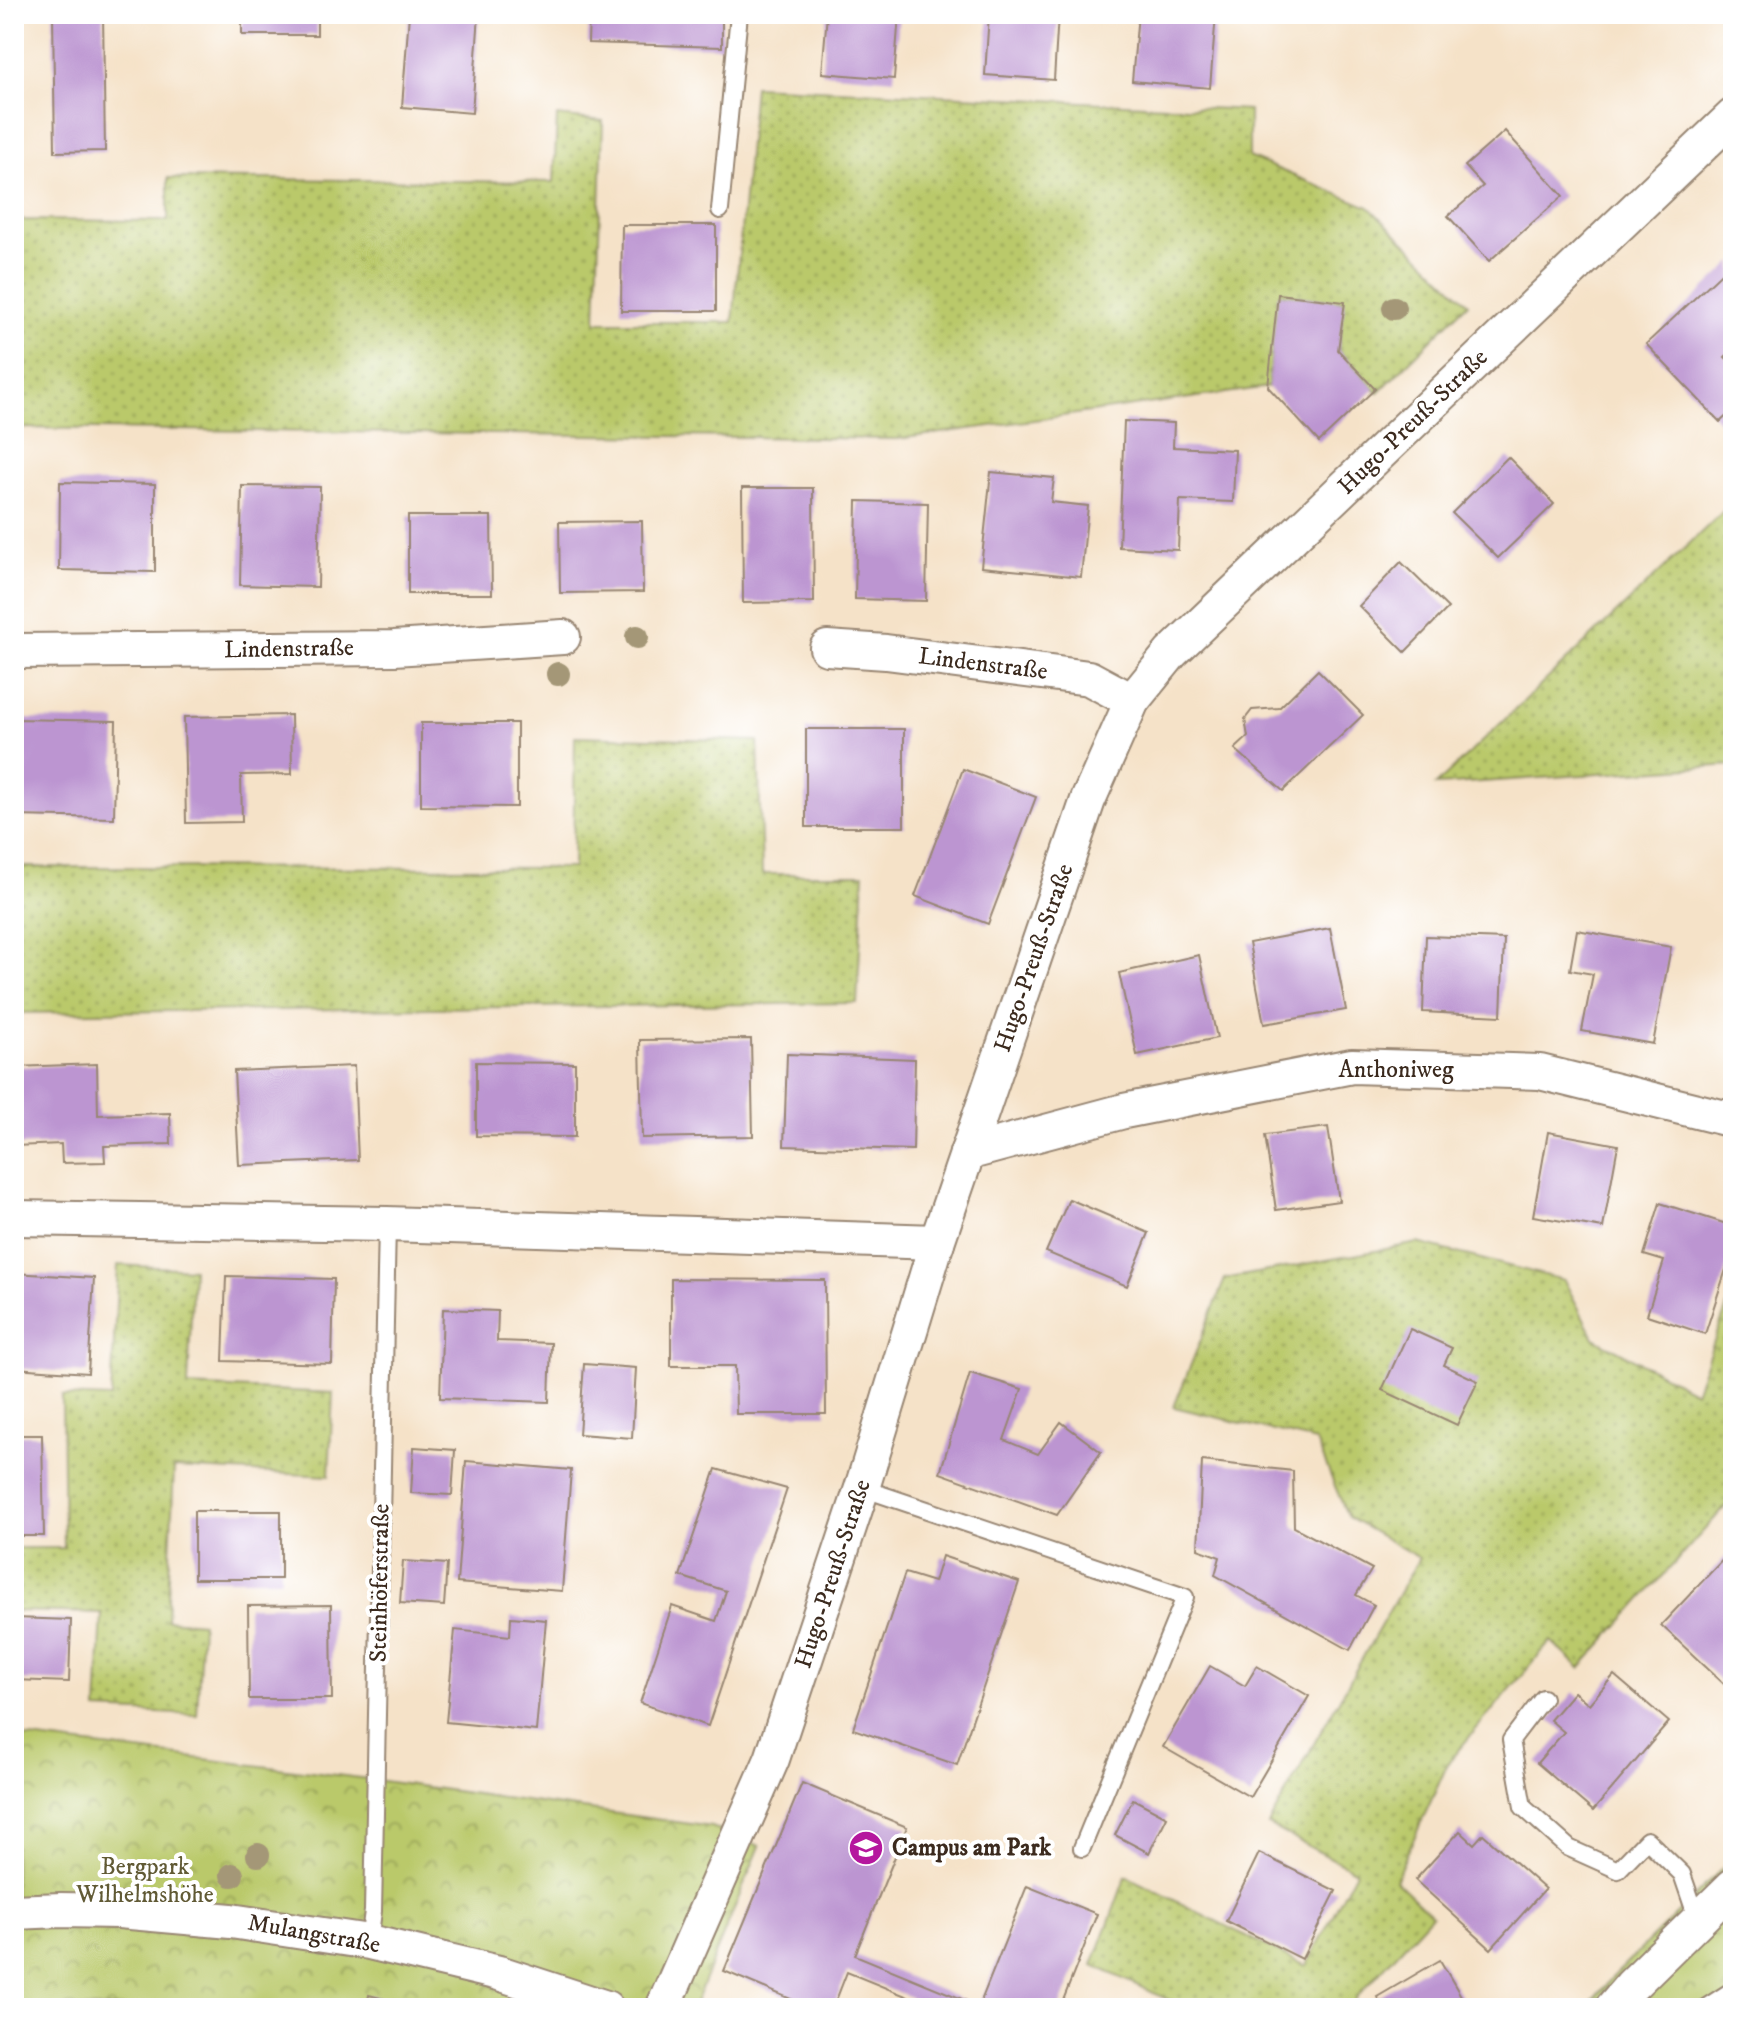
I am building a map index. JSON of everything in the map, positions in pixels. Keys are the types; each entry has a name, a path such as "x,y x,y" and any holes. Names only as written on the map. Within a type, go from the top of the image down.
{"street":[{"name":"Hugo-Preuß-Straße","path":"663,2008 772,1759 862,1488 967,1153 1088,800 1132,701 1171,653 1733,116"},
{"name":"Lindenstraße","path":"14,651 394,648 563,637"},
{"name":"Lindenstraße","path":"827,648 886,652 1089,678 1132,701"},
{"name":"Anthoniweg","path":"967,1153 1124,1111 1352,1066 1540,1072 1733,1120"},
{"path":"14,1218 387,1224 937,1242"},
{"path":"1612,2008 1733,1886"},
{"name":"Mulangstraße","path":"14,1912 119,1911 231,1921 369,1942 499,1973 606,2008"}],"lane":[{"path":"720,210 739,14"},
{"name":"Steinhöferstraße","path":"369,1942 373,1911 387,1224"},
{"path":"862,1488 1185,1597 1082,1848"},
{"path":"1543,1698 1511,1740 1523,1807 1569,1848 1618,1870 1647,1840 1682,1874 1698,1921"},
{"path":"1705,2008 1733,1990"}],"green space":[{"path":"754,86 1249,110 1249,157 1369,207 1468,303 1378,393 1338,350 1344,302 1279,294 1268,387 898,439 14,428 14,220 168,221 168,178 554,182 557,116 603,121 596,322 733,322"},
{"path":"1733,502 1733,765 1436,785"},
{"path":"575,736 758,741 762,874 864,874 857,1003 14,1013 14,867 573,868"},
{"path":"1418,1243 1564,1280 1594,1338 1695,1392 1733,1291 1733,1498 1580,1668 1551,1641 1449,1761 1395,1880 1432,1915 1356,1998 1355,2008 1186,2008 1093,1965 1126,1876 1306,1966 1356,1871 1268,1825 1419,1558 1348,1517 1316,1441 1174,1407 1225,1279"},
{"path":"118,1265 193,1269 188,1386 333,1393 329,1476 174,1468 167,1620 202,1623 197,1715 97,1710 102,1613 14,1611 14,1548 64,1548 62,1396 111,1398"},
{"name":"Bergpark Wilhelmshöhe","path":"14,1736 361,1778 712,1827 760,1846 695,2003 705,2008 14,2008"},
{"path":"1733,1858 1733,2008 1586,2008 1611,1979"}],"building":[{"path":"53,14 103,14 105,151 55,152"},
{"path":"242,14 317,14 317,35 242,35"},
{"path":"409,14 479,14 472,113 402,107"},
{"path":"589,14 722,14 722,47 588,43"},
{"path":"827,14 899,14 894,79 822,73"},
{"path":"989,14 1058,14 1054,80 985,75"},
{"path":"1138,14 1216,14 1210,88 1132,81"},
{"path":"1505,131 1563,196 1489,261 1448,216 1483,186 1465,166"},
{"path":"622,225 716,225 716,311 621,311"},
{"path":"1733,262 1733,349 1725,357 1733,365 1733,410 1720,422 1646,344"},
{"path":"1278,294 1345,302 1338,350 1375,389 1319,442 1268,387"},
{"path":"1124,421 1174,423 1173,447 1235,450 1233,502 1180,500 1178,550 1119,547"},
{"path":"1508,457 1554,504 1498,558 1452,513"},
{"path":"991,472 1054,478 1051,502 1088,506 1081,577 981,567"},
{"path":"60,482 155,484 155,572 59,570"},
{"path":"242,486 320,487 318,587 240,585"},
{"path":"742,488 813,488 814,602 743,603"},
{"path":"857,501 928,503 926,601 855,599"},
{"path":"408,516 491,516 492,594 408,594"},
{"path":"642,521 643,592 560,593 559,522"},
{"path":"1401,562 1448,608 1405,652 1359,606"},
{"path":"1318,670 1363,715 1283,791 1235,749 1248,737 1245,719 1252,710 1279,708"},
{"path":"291,715 292,774 241,775 242,822 186,823 184,717"},
{"path":"14,719 116,721 114,818 14,816"},
{"path":"421,723 517,723 517,807 421,806"},
{"path":"806,729 904,729 904,827 806,827"},
{"path":"963,769 1036,797 988,924 915,896"},
{"path":"1330,928 1346,1010 1264,1024 1249,943"},
{"path":"1577,930 1671,947 1653,1044 1582,1031 1593,974 1570,970"},
{"path":"1426,936 1504,939 1501,1016 1423,1012"},
{"path":"1199,955 1217,1038 1137,1055 1119,973"},
{"path":"751,1039 753,1136 642,1138 640,1040"},
{"path":"787,1054 915,1059 913,1150 784,1146"},
{"path":"476,1062 575,1063 575,1137 476,1136"},
{"path":"97,1064 98,1115 170,1113 171,1144 104,1146 105,1162 62,1163 61,1144 14,1146 14,1067"},
{"path":"354,1066 358,1160 239,1165 234,1071"},
{"path":"1328,1127 1339,1201 1276,1210 1265,1135"},
{"path":"1548,1132 1618,1145 1603,1228 1533,1216"},
{"path":"1069,1199 1149,1233 1127,1286 1046,1252"},
{"path":"1660,1203 1733,1226 1733,1248 1705,1334 1647,1315 1664,1261 1644,1255"},
{"path":"14,1273 94,1278 88,1373 14,1368"},
{"path":"226,1276 334,1279 332,1364 223,1361"},
{"path":"671,1279 825,1280 826,1414 736,1414 735,1366 671,1366"},
{"path":"443,1309 498,1311 497,1341 551,1343 549,1402 440,1398"},
{"path":"1410,1329 1452,1348 1444,1365 1478,1381 1457,1425 1382,1390"},
{"path":"584,1364 636,1368 632,1438 579,1434"},
{"path":"970,1373 1022,1389 1004,1440 1038,1454 1061,1422 1101,1452 1057,1515 940,1473"},
{"path":"14,1435 42,1435 44,1536 14,1536"},
{"path":"414,1447 455,1450 452,1495 411,1493"},
{"path":"466,1461 571,1470 562,1591 457,1583"},
{"path":"1202,1461 1293,1471 1294,1527 1372,1569 1356,1595 1374,1605 1350,1650 1215,1575 1220,1557 1198,1549"},
{"path":"716,1469 787,1489 708,1726 640,1703 672,1606 716,1621 726,1591 680,1576"},
{"path":"194,1511 281,1511 281,1579 194,1579"},
{"path":"1730,1552 1733,1554 1733,1675 1724,1684 1661,1625"},
{"path":"942,1556 1019,1582 957,1765 853,1729 905,1573 934,1582"},
{"path":"403,1561 447,1564 444,1606 400,1603"},
{"path":"331,1605 332,1699 249,1699 248,1606"},
{"path":"511,1617 546,1620 536,1731 446,1722 455,1630 510,1636"},
{"path":"14,1618 71,1620 69,1682 14,1680"},
{"path":"1210,1666 1245,1686 1257,1666 1309,1696 1250,1797 1163,1747"},
{"path":"1614,1675 1669,1722 1593,1811 1537,1763 1564,1732 1550,1720 1574,1692 1589,1704"},
{"path":"802,1783 907,1827 855,1955 979,2006 1027,1886 1097,1914 1060,2008 935,2008 847,1972 833,2008 812,2008 724,1971"},
{"path":"1133,1799 1167,1817 1149,1853 1115,1835"},
{"path":"1460,1831 1474,1844 1483,1834 1545,1889 1491,1949 1415,1880"},
{"path":"1259,1853 1336,1891 1302,1959 1226,1921"},
{"path":"1440,1960 1468,2008 1384,2008 1377,1997"},
{"path":"369,1995 415,2007 415,2008 366,2008"}],"place":[{"name":"Campus am Park","path":"866,1848"}]}
